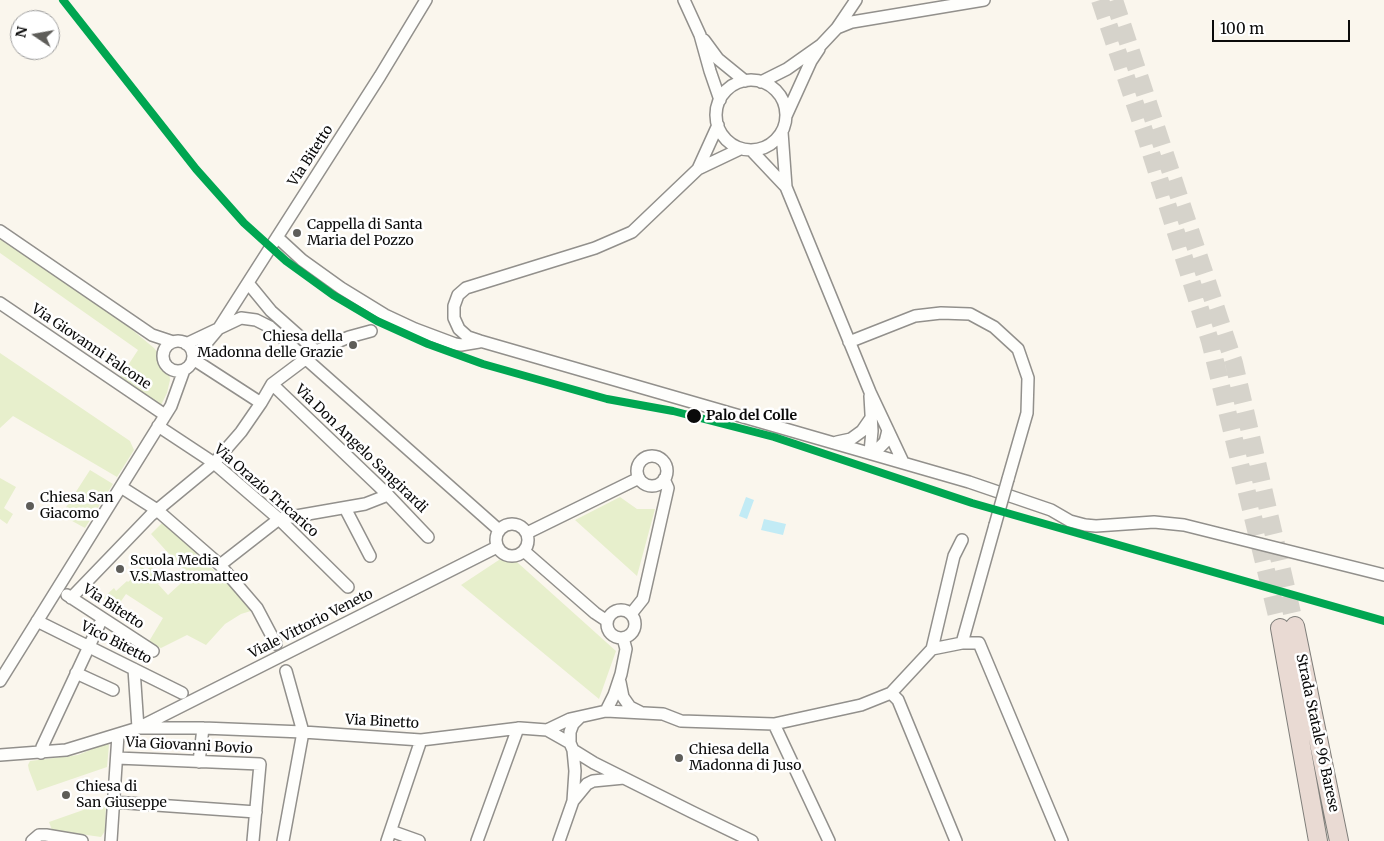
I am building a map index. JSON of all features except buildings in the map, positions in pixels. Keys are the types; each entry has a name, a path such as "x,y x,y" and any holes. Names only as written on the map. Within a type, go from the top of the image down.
{"highway":[{"name":"Strada Statale 96 Barese","path":"1318,841 1287,627 1339,841"}],"street":[{"name":"Via Bitetto","path":"193,359 219,328 426,0"},
{"path":"684,0 700,35 720,100"},
{"path":"856,0 811,61 786,116 782,132 786,187 870,392 903,462"},
{"path":"837,28 852,22 984,0"},
{"path":"700,35 718,59 745,81"},
{"path":"761,82 787,69 821,45"},
{"path":"782,132 770,146 752,151 740,149 730,144 722,136 718,126 717,108 726,91 735,85 745,81 761,82 771,86 779,94 785,104 786,116"},
{"path":"698,169 718,126"},
{"path":"740,149 698,169 632,232 595,248 470,286 462,291 455,300 454,318 460,329 464,334 480,341 870,452 1031,502 1051,510 1070,521 1085,525 1154,522 1184,525 1384,575"},
{"path":"752,151 786,187"},
{"path":"0,231 152,335 173,342 181,341 186,344 192,350 193,359 191,364 178,369 166,365 164,352 167,346 173,342"},
{"path":"277,237 317,272 385,315 455,344 460,345 480,341"},
{"path":"248,283 271,311 316,351"},
{"name":"Via Giovanni Falcone","path":"0,304 168,411"},
{"path":"849,342 915,316 941,313 970,314 994,327 1018,350 1028,378 1027,414 962,643"},
{"path":"186,344 241,318 256,320 270,327 499,530"},
{"path":"71,598 157,510 214,462 241,432 272,384 316,351 371,330"},
{"path":"152,335 164,352"},
{"path":"193,359 261,403"},
{"path":"0,681 168,411 178,369"},
{"name":"Via Don Angelo Sangirardi","path":"272,384 388,495 428,537"},
{"path":"870,392 872,431 870,452"},
{"path":"834,442 851,439 862,431 871,418"},
{"name":"Via Orazio Tricarico","path":"158,426 214,462 280,519 348,587"},
{"path":"870,452 879,448 885,442 888,430"},
{"path":"656,456 664,462 666,471 664,479 660,483 651,486 642,482 639,478 637,468 639,463 646,457 656,456"},
{"path":"526,533 639,478"},
{"path":"631,614 643,599 668,488 664,479"},
{"path":"121,487 157,510 220,565 257,608 276,644"},
{"path":"220,565 280,519 365,504 388,495"},
{"path":"345,508 370,556"},
{"path":"508,524 523,528 526,533 528,543 524,552 518,556 502,554 497,547 495,540 499,530 508,524"},
{"path":"547,730 570,719 606,711 663,714 681,721 774,724 860,705 891,693 932,649 954,556 962,540"},
{"name":"Viale Vittorio Veneto","path":"138,728 497,547"},
{"path":"524,552 594,613 607,621"},
{"name":"Via Bitetto","path":"57,589 153,651"},
{"path":"624,610 631,614 635,621 635,628 630,635 624,638 612,635 608,629 607,621 609,617 615,611 624,610"},
{"name":"Vico Bitetto","path":"37,621 182,692"},
{"path":"41,753 42,747 99,625"},
{"path":"606,711 620,678 626,649 624,638"},
{"path":"932,649 962,643 979,643 1062,841"},
{"path":"134,669 138,728"},
{"path":"283,841 303,732 286,672"},
{"path":"76,673 113,690"},
{"path":"620,678 623,697 630,708 642,713"},
{"path":"891,693 898,700 956,841"},
{"path":"559,841 573,802 575,771 570,732 579,718"},
{"path":"774,724 830,841"},
{"name":"Via Binetto","path":"0,755 66,750 138,728 203,728 303,732 420,740 518,728 547,730 627,779 752,841"},
{"path":"199,762 203,728"},
{"path":"478,841 518,728"},
{"path":"111,841 118,735"},
{"path":"420,740 389,836 420,841"},
{"name":"Via Giovanni Bovio","path":"117,758 260,764 256,812"},
{"path":"573,802 586,784 593,781 627,779"},
{"path":"113,802 256,812 253,841"},
{"path":"32,841 40,835 82,841"}],"green space":[{"path":"0,237 118,318 154,348 163,359 169,371 170,380 167,393 160,407 119,379 138,350 0,253"},
{"path":"0,353 130,441 134,450 117,477 13,416 0,428"},
{"path":"90,470 113,484 85,528 61,515"},
{"path":"0,478 16,487 4,508 13,514 7,524 0,519"},
{"path":"620,497 637,509 655,509 637,576 575,520"},
{"path":"164,521 254,610 241,614 225,624 206,645 187,635 161,648 148,643 163,618 126,594 117,607 103,598 114,588 116,591 128,582 139,572 137,570 142,566 146,571 151,566 163,579 158,584 168,595 189,576 151,534"},
{"path":"508,554 616,651 599,699 461,585"},
{"path":"107,743 109,745 107,767 37,791 29,770 28,765 30,761 78,755"},
{"path":"106,802 105,831 101,837 52,830 49,822"}],"water":[{"path":"746,497 754,500 747,519 739,516"},
{"path":"764,519 786,524 783,535 761,530"}],"tunnel":[{"path":"1100,0 1145,134 1210,341 1280,628"},
{"path":"1114,0 1234,363 1295,626"}],"transit line":[{"path":"63,0 196,169 244,223 286,261 333,295 377,321 428,344 483,364 607,399 673,411 774,437 972,503 1384,621"}],"place":[{"name":"Cappella di Santa Maria del Pozzo","path":"297,233"},
{"name":"Chiesa della Madonna delle Grazie","path":"353,345"},
{"name":"Palo del Colle","path":"694,416"},
{"name":"Chiesa San Giacomo","path":"30,506"},
{"name":"Scuola Media V.S.Mastromatteo","path":"120,569"},
{"name":"Chiesa della Madonna di Juso","path":"679,758"},
{"name":"Chiesa di San Giuseppe","path":"66,795"}]}
